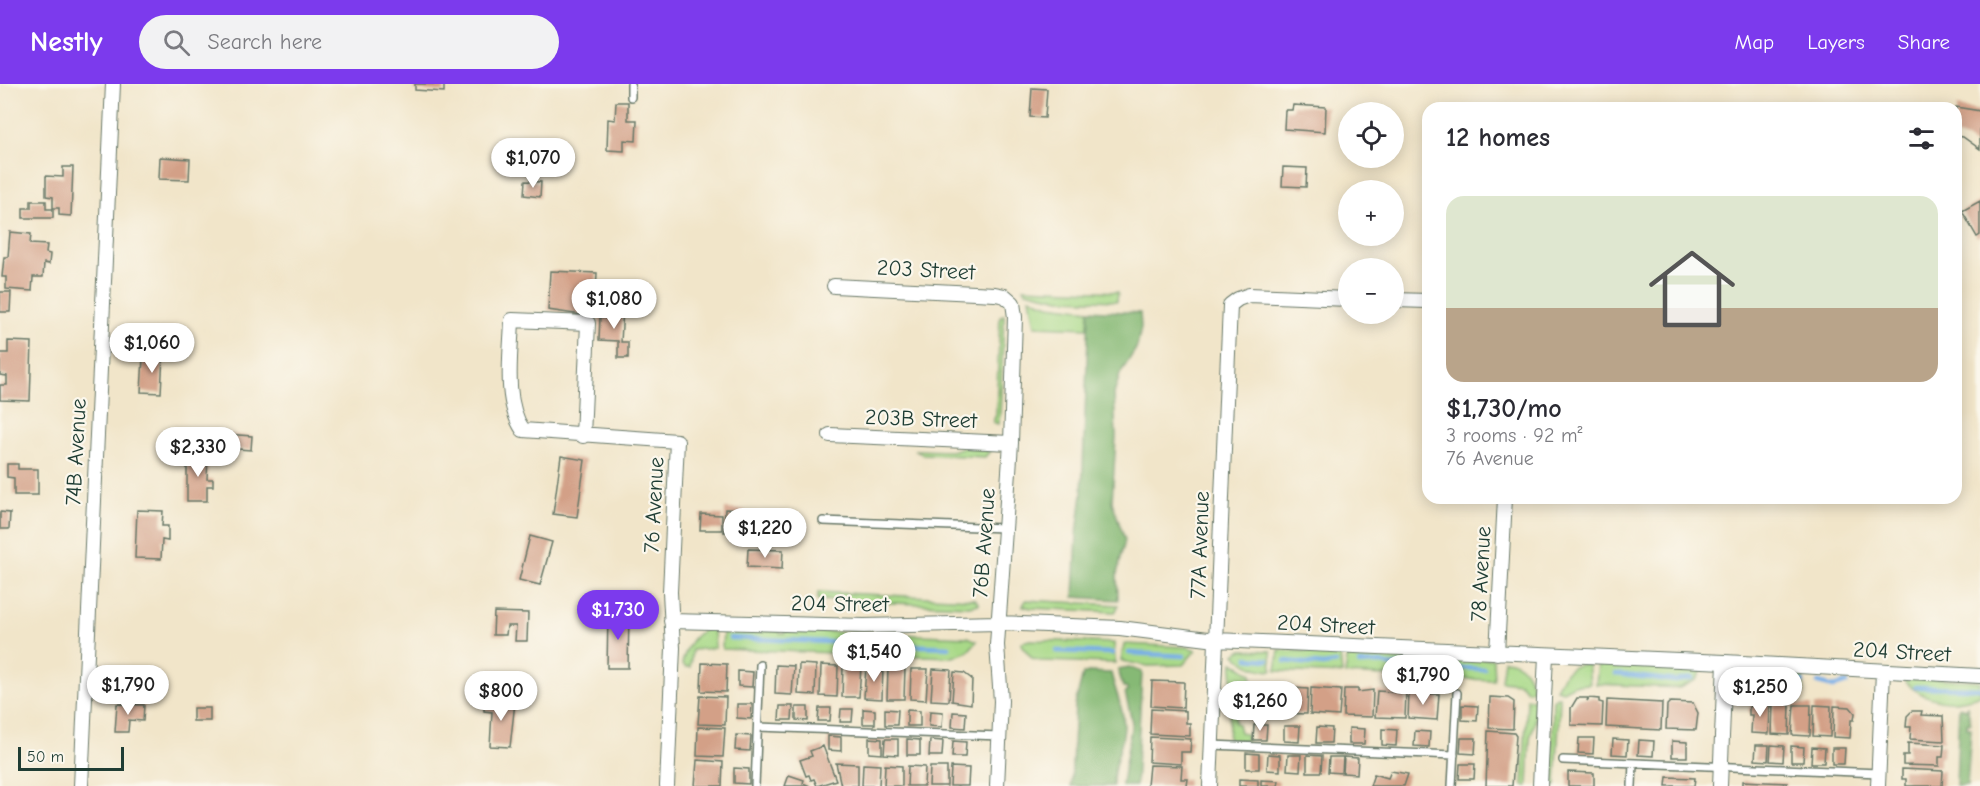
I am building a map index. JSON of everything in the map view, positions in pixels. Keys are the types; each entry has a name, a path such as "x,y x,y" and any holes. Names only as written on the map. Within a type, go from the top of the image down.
{"street":[{"name":"74B Avenue","path":"81,786 113,84"},
{"name":"203 Street","path":"834,286 995,294 1005,296 1013,303"},
{"name":"77A Avenue","path":"1210,786 1230,305 1238,299 1249,296 1338,299"},
{"path":"1404,300 1422,301"},
{"name":"76B Avenue","path":"997,786 1001,701 997,652 1011,443 1016,317 1013,303"},
{"path":"512,320 588,323 583,436 523,430 514,417 510,371 512,320"},
{"name":"203B Street","path":"830,435 1011,443"},
{"name":"76 Avenue","path":"583,436 677,441 671,621 673,648 667,786"},
{"name":"78 Avenue","path":"1497,652 1505,504"},
{"name":"204 Street","path":"671,621 864,626 999,623 1120,628 1216,640 1725,662 1980,676"},
{"path":"1540,786 1546,655"},
{"path":"1720,786 1725,662"},
{"path":"1878,780 1883,671"}],"lane":[{"path":"631,84 631,98"},
{"path":"823,521 1004,528"},
{"path":"755,786 760,665"},
{"path":"1452,786 1456,693"},
{"path":"758,727 1000,736"},
{"path":"1212,745 1454,755"},
{"path":"1563,760 1721,767 1878,780"},
{"path":"1632,786 1633,763"}],"green space":[{"path":"1024,288 1118,292 1117,301 1060,299 1026,291"},
{"path":"1030,298 1049,305 1089,310 1088,328 1035,326"},
{"path":"1089,310 1140,313 1141,328 1137,347 1120,374 1114,394 1116,436 1112,502 1125,540 1117,574 1118,600 1074,597 1077,534 1082,494"},
{"path":"1004,315 998,424 993,422 996,414 1000,316"},
{"path":"964,447 990,451 985,457 922,454 914,450 951,451"},
{"path":"818,592 975,599 979,604 969,606 818,600"},
{"path":"1026,600 1118,605 1115,612 1031,608 1023,606"},
{"path":"714,627 715,648 692,650 690,667 682,664 686,651 696,635"},
{"path":"726,627 779,630 780,633 785,633 785,630 859,633 860,654 722,649 723,631"},
{"path":"870,633 968,637 977,641 968,651 953,657 867,654"},
{"path":"1030,640 1114,643 1115,663 1040,661 1032,658 1022,646 1022,642"},
{"path":"1124,644 1188,647 1196,650 1183,665 1148,666 1121,661"},
{"path":"1242,650 1271,651 1272,671 1256,668 1243,661 1235,654"},
{"path":"1279,650 1340,653 1342,674 1276,671"},
{"path":"1348,653 1403,655 1405,677 1345,674"},
{"path":"1411,656 1493,659 1494,680 1408,677"},
{"path":"1504,660 1516,663 1524,669 1533,689 1527,691 1520,683 1501,681"},
{"path":"1233,662 1252,674 1252,681 1246,681 1236,692 1235,723 1238,724 1240,732 1246,734 1246,741 1228,740"},
{"path":"1598,663 1692,667 1702,670 1696,680 1679,688 1596,684"},
{"path":"1588,664 1590,684 1574,685 1563,691 1556,689 1568,670"},
{"path":"1129,667 1142,672 1136,786 1122,786 1132,722 1125,692 1128,691 1126,687 1123,687 1118,669"},
{"path":"1754,670 1803,671 1804,693 1766,690 1747,675 1747,672"},
{"path":"1088,672 1111,673 1122,711 1124,727 1113,786 1071,786 1075,705 1083,674"},
{"path":"1911,677 1980,681 1980,695 1950,701 1931,698 1905,682 1905,679"},
{"path":"1560,697 1556,786 1552,786 1553,700"},
{"path":"1527,698 1535,701 1535,722 1530,738 1528,786 1523,786"},
{"path":"1967,706 1971,723 1967,723 1967,728 1971,728 1967,786 1956,786 1959,707 1965,709"}],"building":[{"path":"415,84 444,84 444,92 415,90"},
{"path":"1032,88 1047,89 1045,118 1030,117"},
{"path":"616,102 628,102 628,120 637,120 636,141 624,140 624,151 607,150 608,119 615,120"},
{"path":"1293,105 1326,107 1325,132 1284,129 1285,110 1292,110"},
{"path":"1962,108 1980,111 1980,149 1963,137"},
{"path":"160,157 190,159 189,180 159,179"},
{"path":"63,167 73,167 71,216 59,215 59,208 53,208 53,197 46,196 46,176 63,177"},
{"path":"1283,167 1307,168 1306,187 1282,186"},
{"path":"525,181 541,182 540,197 524,195"},
{"path":"31,201 46,201 46,209 53,209 53,218 23,218 23,208 31,208"},
{"path":"1980,201 1980,235 1977,237 1962,211"},
{"path":"10,232 31,234 30,244 47,245 46,253 50,254 49,264 44,263 43,277 33,277 32,291 6,289 6,277 2,277 4,257 8,257"},
{"path":"550,271 597,273 595,311 582,311 582,315 548,310"},
{"path":"0,292 11,292 10,312 0,312"},
{"path":"606,308 623,309 621,342 628,342 628,358 618,358 618,341 599,340 600,317 605,318"},
{"path":"8,341 32,342 30,401 0,400 0,385 7,385 7,376 0,375 0,353 8,353"},
{"path":"151,354 163,355 161,393 141,392 143,357 151,357"},
{"path":"225,434 252,436 251,450 224,448"},
{"path":"187,455 208,456 207,479 213,479 213,486 207,486 207,501 187,501"},
{"path":"561,456 585,460 577,517 553,514"},
{"path":"7,464 18,464 18,469 38,469 38,495 14,495 14,478 7,477"},
{"path":"725,509 745,510 744,532 724,532"},
{"path":"137,510 163,511 162,526 168,526 168,541 162,540 161,559 135,558"},
{"path":"0,512 10,513 9,529 0,529"},
{"path":"701,514 722,515 722,530 700,530"},
{"path":"530,536 552,542 540,585 519,580"},
{"path":"748,549 783,550 782,569 747,567"},
{"path":"494,612 528,613 527,641 515,641 516,626 507,626 506,635 493,635"},
{"path":"608,614 629,614 628,668 607,668"},
{"path":"702,663 727,664 726,692 701,691"},
{"path":"799,664 816,665 815,695 798,694"},
{"path":"776,665 794,666 792,695 775,694"},
{"path":"821,665 838,666 837,697 820,696"},
{"path":"843,666 861,666 859,697 842,697"},
{"path":"866,666 883,667 882,699 864,698"},
{"path":"888,667 905,668 904,699 887,699"},
{"path":"911,669 928,669 926,700 910,699"},
{"path":"933,669 951,670 949,701 931,700"},
{"path":"738,671 753,672 752,687 738,686"},
{"path":"954,672 964,673 972,679 971,704 952,701"},
{"path":"1152,681 1184,682 1183,708 1151,706"},
{"path":"1250,685 1260,686 1260,688 1273,686 1276,689 1275,713 1243,712 1244,696"},
{"path":"1279,687 1308,689 1307,714 1278,713"},
{"path":"1311,688 1341,690 1339,716 1310,714"},
{"path":"1344,689 1358,689 1358,692 1373,690 1372,717 1343,716"},
{"path":"1377,691 1406,693 1405,718 1375,717"},
{"path":"1409,693 1439,694 1437,720 1408,718"},
{"path":"700,696 726,697 725,725 698,724"},
{"path":"1490,697 1508,698 1514,702 1513,729 1489,728"},
{"path":"1577,698 1588,698 1587,701 1589,698 1599,699 1599,702 1603,703 1602,726 1571,725 1571,708"},
{"path":"484,700 515,702 510,747 490,746 492,712 484,711"},
{"path":"1607,700 1662,703 1661,730 1606,727"},
{"path":"1670,702 1693,703 1698,713 1696,730 1666,729 1667,705"},
{"path":"1755,703 1770,704 1769,734 1751,733 1752,715 1749,715 1749,708"},
{"path":"117,704 144,705 143,721 129,720 128,732 115,732"},
{"path":"737,704 752,704 751,719 737,718"},
{"path":"1773,704 1790,705 1789,735 1772,734"},
{"path":"1462,705 1478,706 1477,721 1462,720"},
{"path":"1794,705 1811,705 1810,736 1792,735"},
{"path":"1814,705 1831,706 1830,737 1813,736"},
{"path":"780,706 793,706 792,720 779,720"},
{"path":"1834,706 1850,707 1855,713 1854,720 1851,720 1850,738 1833,737"},
{"path":"796,707 808,707 808,721 796,720"},
{"path":"193,708 210,708 210,721 193,721"},
{"path":"819,708 831,708 830,721 818,721"},
{"path":"841,709 853,709 852,722 840,722"},
{"path":"863,709 875,710 875,724 863,724"},
{"path":"885,709 898,710 897,725 885,725"},
{"path":"1151,709 1186,711 1186,723 1190,723 1190,736 1150,734"},
{"path":"907,710 920,711 920,726 907,726"},
{"path":"930,711 943,712 942,727 929,726"},
{"path":"1912,711 1922,711 1921,715 1943,716 1944,741 1910,739 1911,727 1906,727 1907,716"},
{"path":"953,712 966,713 965,728 952,727"},
{"path":"1254,725 1267,725 1266,740 1253,740"},
{"path":"1284,726 1300,726 1299,742 1284,741"},
{"path":"698,727 725,728 723,757 697,756"},
{"path":"1317,727 1332,728 1331,743 1316,743"},
{"path":"1349,728 1365,729 1364,744 1349,744"},
{"path":"1382,729 1397,730 1396,746 1382,745"},
{"path":"1415,731 1430,732 1429,747 1414,746"},
{"path":"1488,731 1514,733 1516,736 1512,786 1486,786"},
{"path":"736,735 751,736 750,751 735,750"},
{"path":"828,736 841,737 841,751 828,750"},
{"path":"1150,737 1191,739 1190,752 1181,752 1181,764 1149,762"},
{"path":"869,738 882,739 882,754 869,753"},
{"path":"1461,738 1476,738 1475,754 1460,753"},
{"path":"1579,738 1594,738 1593,754 1578,753"},
{"path":"885,739 898,739 898,755 884,754"},
{"path":"907,739 920,740 920,755 907,755"},
{"path":"1613,739 1628,740 1627,755 1612,754"},
{"path":"930,740 943,741 942,756 929,756"},
{"path":"1639,740 1654,741 1653,756 1638,755"},
{"path":"953,741 966,742 965,757 952,757"},
{"path":"1672,741 1687,742 1687,757 1672,757"},
{"path":"1908,743 1944,745 1943,757 1939,757 1939,766 1903,765 1903,755 1908,755"},
{"path":"1756,745 1769,745 1768,761 1755,760"},
{"path":"1771,745 1784,746 1783,762 1770,761"},
{"path":"823,746 836,780 817,786 814,779 811,780 809,775 806,776 800,760 812,756 810,751"},
{"path":"1791,746 1804,747 1803,762 1791,762"},
{"path":"1812,747 1825,748 1824,763 1811,763"},
{"path":"1832,748 1845,748 1844,764 1832,764"},
{"path":"1246,753 1259,754 1259,769 1246,769"},
{"path":"1268,754 1280,755 1280,771 1267,770"},
{"path":"1288,755 1301,755 1300,771 1287,770"},
{"path":"1307,755 1322,756 1321,772 1307,772"},
{"path":"1329,757 1343,757 1342,773 1328,772"},
{"path":"1344,757 1358,758 1357,774 1343,773"},
{"path":"697,760 723,762 722,786 695,786"},
{"path":"836,763 858,764 858,786 841,786"},
{"path":"863,764 880,765 879,786 862,786"},
{"path":"1460,764 1475,764 1474,779 1459,779"},
{"path":"885,765 902,766 902,786 884,786"},
{"path":"1149,765 1182,766 1181,779 1188,779 1187,786 1147,786"},
{"path":"908,766 925,767 924,786 907,786"},
{"path":"930,767 947,767 947,786 929,786"},
{"path":"951,767 969,768 968,786 950,786"},
{"path":"734,768 749,769 749,784 734,783"},
{"path":"1902,769 1943,771 1942,786 1906,786 1906,779 1902,779"},
{"path":"1391,771 1408,774 1404,786 1370,786 1374,774 1388,778"},
{"path":"1568,772 1594,773 1594,786 1568,786"},
{"path":"789,775 804,780 803,783 810,786 785,786"},
{"path":"1667,777 1695,778 1694,786 1666,786"},
{"path":"1239,779 1258,780 1258,786 1239,786"},
{"path":"1261,780 1279,781 1278,786 1261,786"},
{"path":"1743,781 1787,783 1786,786 1743,786"}],"waterway":[{"path":"730,638 854,643"},
{"path":"878,644 949,647"},
{"path":"1057,651 1113,653"},
{"path":"1129,653 1184,656"},
{"path":"1248,658 1268,660"},
{"path":"1285,661 1323,665 1336,663"},
{"path":"1359,664 1400,665"},
{"path":"1414,666 1484,669"},
{"path":"1616,674 1676,681 1692,678"},
{"path":"1757,680 1773,684 1803,682"},
{"path":"1818,683 1834,687 1847,683"},
{"path":"1915,687 1980,688"}]}
